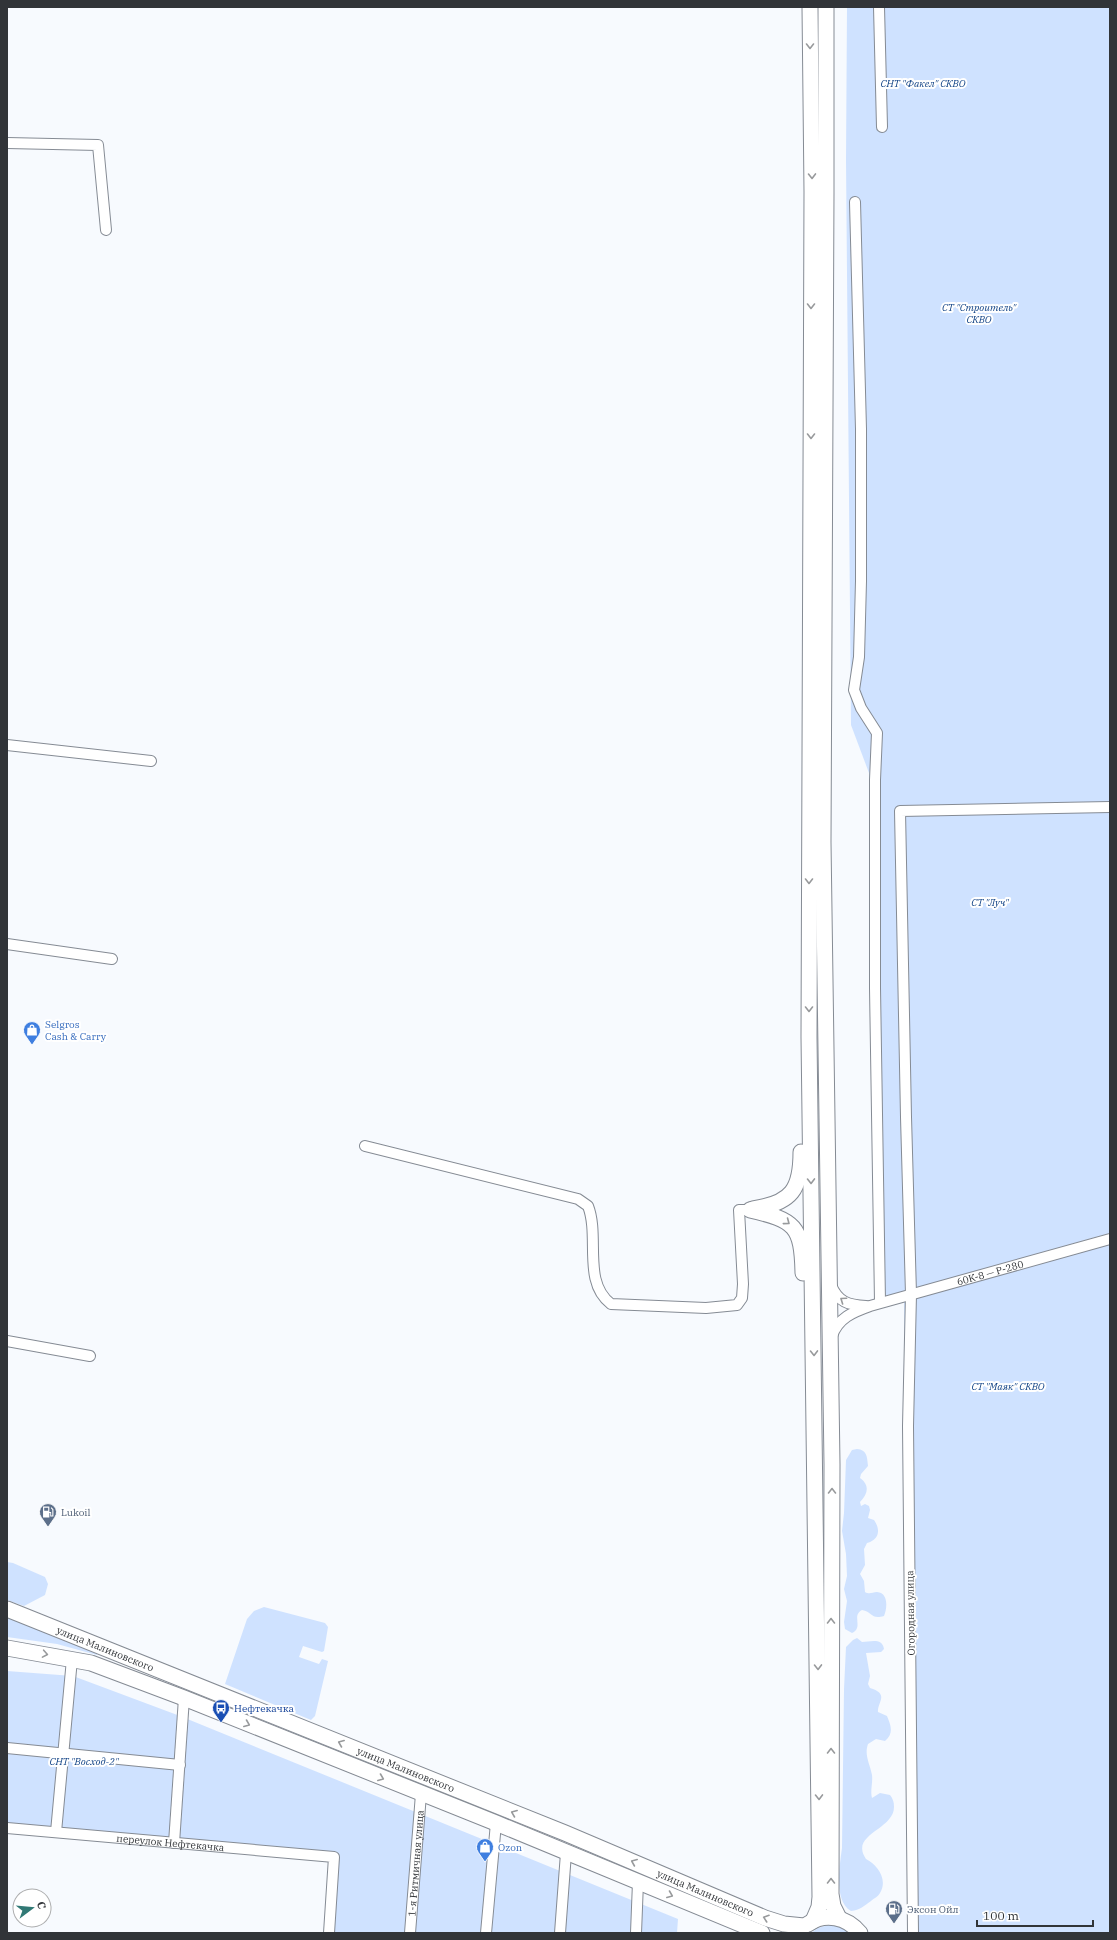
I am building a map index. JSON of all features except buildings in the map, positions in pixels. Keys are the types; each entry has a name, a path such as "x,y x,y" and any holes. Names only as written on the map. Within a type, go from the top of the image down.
{"highway":[{"path":"806,1927 819,1907 820,1897 816,1463 810,1097 809,643 812,192 810,7"},
{"path":"826,7 823,834 828,1277 832,1464 831,1894 833,1906 839,1918 855,1927 860,1933"},
{"path":"750,1210 766,1207 780,1201 794,1191 799,1182 801,1171 801,1101 810,1097 812,1100 818,1097 826,1103"},
{"path":"750,1210 776,1216 788,1222 796,1231 802,1249 804,1317 814,1331"},
{"path":"816,1463 820,1466 827,1467 832,1464"},
{"name":"улица Малиновского","path":"7,1609 565,1833 764,1918 784,1924 806,1927 822,1918 839,1918"},
{"name":"улица Малиновского","path":"7,1648 91,1663 184,1698 496,1823 762,1933"}],"street":[{"path":"880,7 882,127"},
{"path":"7,143 98,145 106,230"},
{"path":"854,202 861,422 861,582 859,657 854,690 861,708 876,734 875,988 880,1302"},
{"path":"7,744 151,761"},
{"name":"Огородная улица","path":"913,1933 908,1426 911,1294 900,810 1110,807"},
{"path":"7,944 112,959"},
{"path":"365,1146 578,1199 588,1206 593,1225 594,1277 597,1289 611,1304 706,1308 737,1305 742,1298 743,1284 739,1210 750,1210"},
{"name":"60К-8 — Р-280","path":"829,1346 834,1330 840,1321 854,1312 880,1302 1110,1239"},
{"name":"60К-8 — Р-280","path":"828,1277 840,1300 848,1304 870,1306"},
{"path":"7,1341 90,1356"},
{"path":"56,1832 72,1659"},
{"path":"174,1842 184,1698"},
{"path":"7,1748 180,1765"},
{"name":"1-я Ритмичная улица","path":"410,1933 421,1794"},
{"path":"486,1933 496,1823"},
{"name":"переулок Нефтекачка","path":"7,1828 334,1857 330,1933"},
{"path":"560,1933 566,1853"},
{"path":"636,1933 638,1882"}],"green space":[{"path":"847,7 1110,7 1110,1233 877,1299 869,773 851,725 846,160"},
{"name":"СТ \"Маяк\" СКВО","path":"1110,1243 1110,1933 912,1933 904,1301"},
{"path":"857,1449 865,1452 868,1466 861,1474 860,1478 867,1487 865,1496 860,1502 861,1506 865,1504 869,1506 870,1510 868,1518 874,1520 878,1527 878,1534 874,1540 867,1543 864,1549 865,1565 860,1574 864,1581 865,1592 877,1592 884,1595 886,1609 884,1616 880,1617 874,1616 862,1610 859,1612 857,1615 857,1628 852,1633 845,1629 844,1622 847,1601 844,1589 847,1576 846,1554 842,1531 846,1460 852,1450"},
{"path":"7,1562 13,1563 45,1577 48,1584 45,1595 24,1606 7,1600"},
{"path":"264,1607 325,1623 328,1627 324,1651 322,1652 303,1646 299,1657 319,1664 322,1659 328,1661 315,1716 311,1720 225,1684 247,1619 254,1611"},
{"path":"7,1617 97,1655 57,1644 7,1637"},
{"path":"857,1638 862,1642 872,1641 881,1643 884,1649 881,1652 866,1653 870,1676 868,1684 870,1688 880,1693 881,1698 878,1712 887,1716 891,1732 885,1741 876,1739 868,1744 867,1752 872,1775 872,1798 880,1793 890,1795 894,1807 892,1815 887,1821 867,1838 863,1844 862,1851 866,1859 878,1869 882,1878 883,1883 880,1893 864,1906 851,1911 845,1906 842,1899 839,1872 842,1848 846,1647"},
{"name":"СНТ \"Восход-2\"","path":"7,1671 73,1676 180,1716 678,1919 677,1933 326,1933 332,1859 7,1830"},
{"path":"828,1925 838,1926 851,1933 811,1933 818,1928"}],"place":[{"name":"Selgros Cash & Carry","path":"32,1045"},
{"name":"Lukoil","path":"48,1527"},
{"name":"Нефтекачка","path":"221,1723"},
{"name":"Ozon","path":"485,1862"},
{"name":"Эксон Ойл","path":"894,1924"}],"park label":[{"name":"СНТ \"Факел\" СКВО","path":"923,83"},
{"name":"СТ \"Строитель\" СКВО","path":"979,312"},
{"name":"СТ \"Луч\"","path":"990,902"}]}
